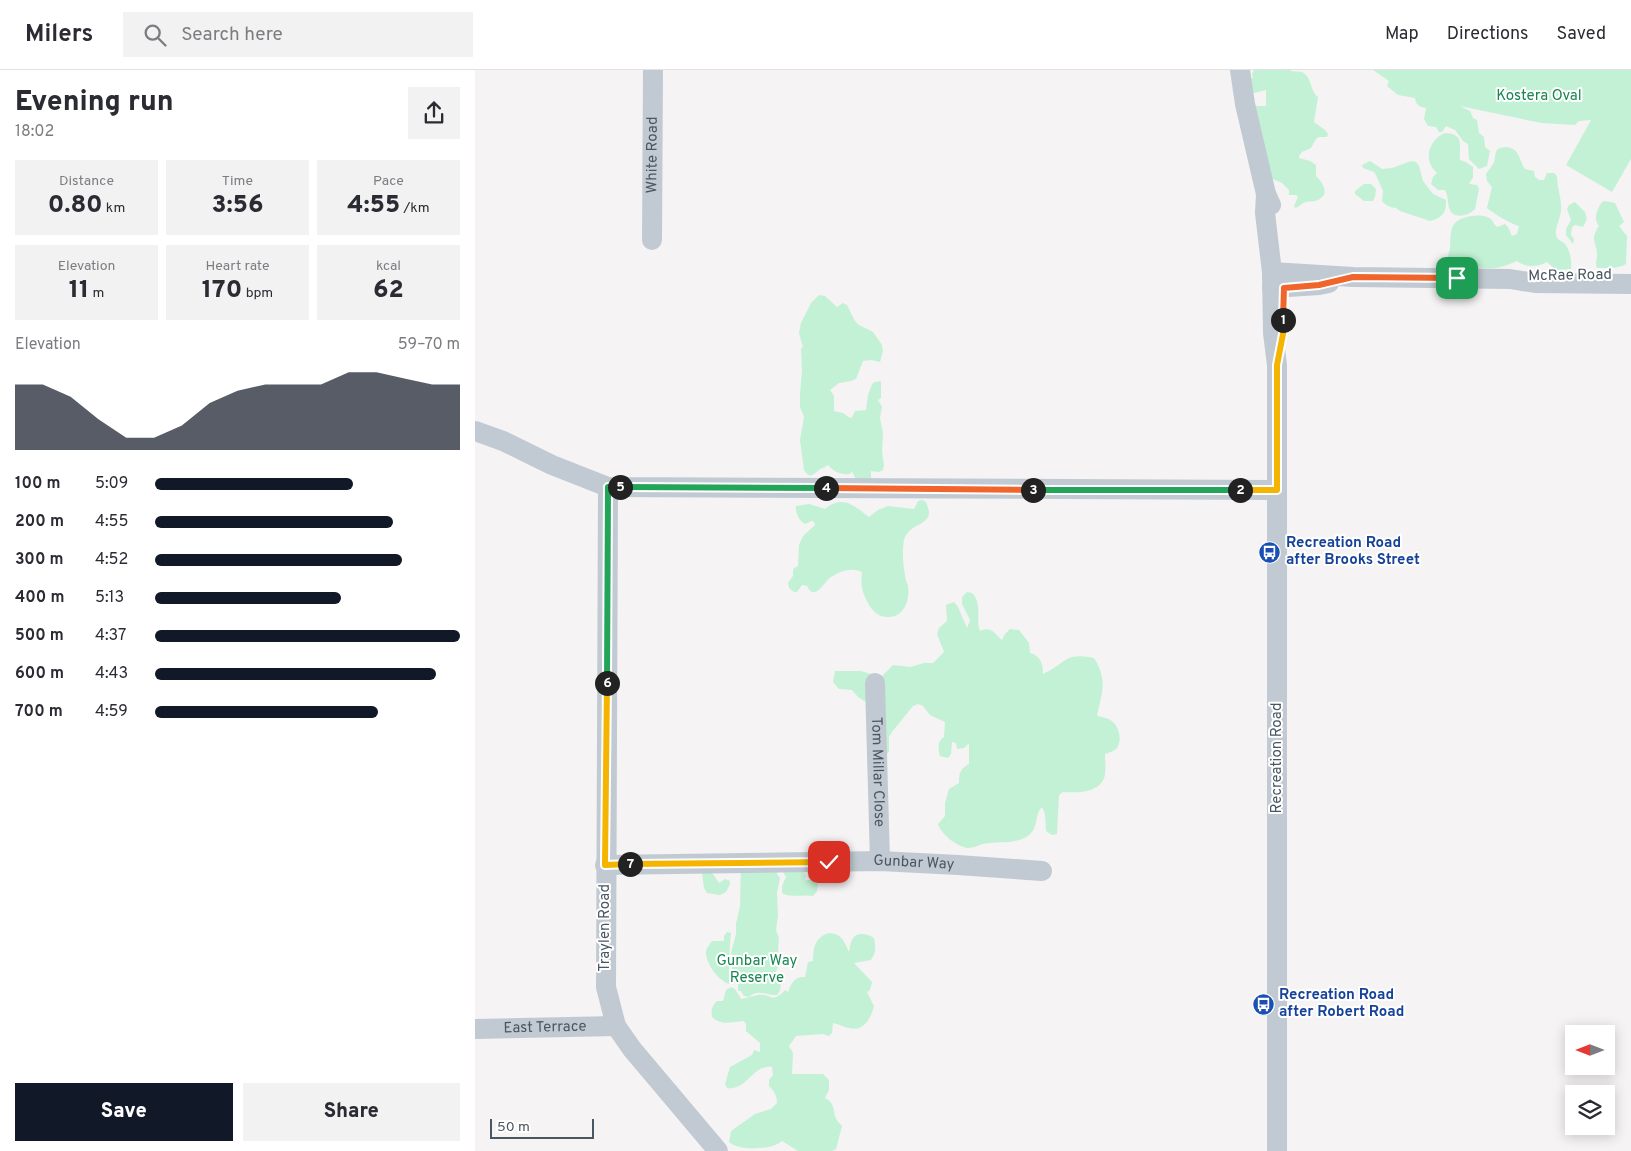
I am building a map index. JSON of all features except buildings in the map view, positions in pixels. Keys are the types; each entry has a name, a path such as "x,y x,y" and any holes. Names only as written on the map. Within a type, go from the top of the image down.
{"street":[{"name":"White Road","path":"653,70 653,240"},
{"name":"Recreation Road","path":"1240,70 1245,104 1267,194 1265,213 1278,280 1273,334 1277,365 1277,1151"},
{"name":"McRae Road","path":"1510,279 1536,274 1631,276"},
{"name":"McRae Road","path":"1278,280 1353,277 1510,279 1535,283 1631,284"},
{"path":"475,431 503,441 552,465 608,487 1277,490"},
{"name":"Traylen Road","path":"608,487 606,987 616,1026 718,1151"},
{"name":"Tom Millar Close","path":"875,683 880,861"},
{"name":"Gunbar Way","path":"605,865 880,861 1042,871"},
{"name":"East Terrace","path":"475,1029 616,1026"}],"green space":[{"path":"1254,70 1291,70 1302,72 1308,77 1313,91 1318,97 1314,122 1328,134 1327,137 1316,139 1311,148 1302,152 1299,158 1316,165 1316,176 1325,191 1324,195 1318,200 1304,203 1295,208 1298,197 1296,195 1289,195 1289,190 1282,183 1266,176 1251,108 1266,106 1266,90 1254,93 1251,91 1251,79 1253,78"},
{"name":"Kostera Oval","path":"1373,70 1631,70 1631,159 1612,192 1566,165 1591,120 1579,121 1575,125 1541,123 1460,106 1470,111 1473,118 1477,120 1479,133 1484,137 1485,147 1490,151 1487,166 1479,169 1469,159 1468,144 1463,141 1455,130 1446,126 1442,132 1439,132 1436,127 1428,126 1424,119 1426,108 1418,105 1415,98 1398,95 1387,86 1389,81"},
{"path":"1445,133 1456,136 1460,141 1460,160 1473,167 1473,177 1469,184 1477,185 1479,189 1475,209 1462,216 1452,213 1445,190 1438,190 1431,184 1433,177 1437,173 1430,163 1431,145"},
{"path":"1505,147 1513,149 1518,154 1525,169 1534,171 1535,177 1539,180 1544,180 1547,173 1554,173 1557,176 1561,207 1556,235 1568,248 1571,269 1556,270 1547,262 1532,266 1524,265 1517,261 1494,268 1447,267 1446,262 1450,248 1451,231 1456,222 1460,220 1471,216 1488,217 1497,227 1505,224 1512,236 1517,234 1519,226 1487,208 1492,187 1487,181 1486,174 1494,162 1497,150"},
{"path":"1370,161 1382,169 1392,168 1411,161 1416,162 1423,181 1433,194 1446,200 1446,208 1443,214 1430,221 1385,204 1382,201 1383,191 1376,175 1374,172 1363,168 1362,165"},
{"path":"1364,184 1371,184 1376,189 1373,201 1364,201 1355,194 1355,191"},
{"path":"1605,201 1615,203 1624,222 1619,226 1627,236 1626,264 1616,267 1597,268 1597,250 1594,235 1599,226 1596,217 1600,205"},
{"path":"1575,202 1585,212 1587,219 1583,227 1575,225 1572,227 1573,244 1566,235 1566,229 1571,220 1567,209 1569,205"},
{"path":"819,295 825,296 837,307 843,303 847,305 855,321 873,332 882,345 883,351 880,362 863,361 856,379 839,383 830,390 834,396 834,411 843,413 850,418 855,411 866,410 872,384 881,381 881,398 878,400 882,407 880,418 883,433 882,452 884,465 883,470 879,472 871,471 871,479 857,482 852,471 850,474 841,473 828,465 812,475 808,475 804,470 800,440 804,417 800,407 801,348 803,347 799,333 801,323 811,303"},
{"path":"918,501 926,502 929,513 925,520 909,531 904,540 903,562 908,586 908,597 905,607 898,615 884,617 873,610 863,591 861,582 862,572 854,570 842,571 828,579 816,592 810,591 807,586 802,585 797,592 789,588 788,583 793,576 793,569 798,566 799,545 803,536 815,525 812,521 805,524 801,520 797,514 796,506 809,504 825,509 837,502 843,502 848,503 869,517 878,510 888,506 914,509"},
{"path":"967,592 972,593 977,602 980,631 987,629 994,632 1002,640 1010,629 1019,630 1029,643 1030,653 1037,656 1041,661 1043,674 1066,660 1077,656 1094,658 1101,673 1103,686 1097,716 1113,722 1120,739 1116,749 1105,754 1105,775 1099,785 1088,791 1063,792 1059,795 1057,834 1052,835 1046,831 1045,814 1042,807 1032,832 1024,838 968,848 954,843 942,832 938,824 945,816 945,803 949,789 959,783 961,772 969,764 969,743 964,748 957,749 956,743 952,742 951,754 948,758 940,756 939,745 944,737 945,722 930,715 923,706 918,704 913,706 892,732 889,737 889,752 886,755 866,702 852,690 839,689 833,682 835,671 861,671 881,677 893,665 910,667 924,663 933,663 944,652 937,634 939,628 947,621 946,605 954,602 967,628 970,620 962,604 962,597"},
{"name":"Gunbar Way Reserve","path":"741,863 778,863 777,874 780,878 777,893 778,916 776,930 779,938 780,964 775,973 781,987 777,995 756,993 749,997 744,996 741,991 738,991 738,984 733,983 731,976 733,958 731,953 740,906"},
{"path":"711,871 719,883 725,879 730,881 726,892 720,895 707,893 704,888 702,873"},
{"path":"803,871 806,876 805,880 811,880 818,884 817,891 813,896 782,893 782,886 786,877 783,872"},
{"path":"727,932 731,933 729,984 713,971 706,956 706,951 712,941 724,941 724,936"},
{"path":"829,933 840,937 849,952 852,940 859,934 869,935 874,938 875,947 871,960 854,963 872,982 870,990 867,992 874,1006 866,1023 854,1029 833,1023 832,1033 829,1036 823,1034 796,1036 789,1046 793,1053 792,1074 823,1074 829,1080 829,1090 825,1098 832,1104 836,1119 842,1126 836,1149 832,1151 798,1151 782,1141 764,1148 747,1148 733,1145 729,1142 731,1131 755,1114 771,1109 777,1103 775,1093 769,1086 769,1080 773,1075 772,1067 760,1069 740,1086 727,1088 725,1084 730,1067 752,1055 754,1050 760,1052 760,1043 746,1031 744,1021 727,1023 715,1020 712,1017 713,1006 717,1001 723,1001 726,990 731,987 735,989 741,999 758,995 774,998 785,990 788,992 794,981 805,977 808,962 813,961 818,940"}],"place":[{"name":"Recreation Road after Brooks Street","path":"1270,552"},
{"name":"Recreation Road after Robert Road","path":"1263,1004"}],"route":[{"path":"829,862 605,865 608,487 1277,490 1277,365 1283,334 1284,288 1319,285 1353,277 1457,278"}]}
